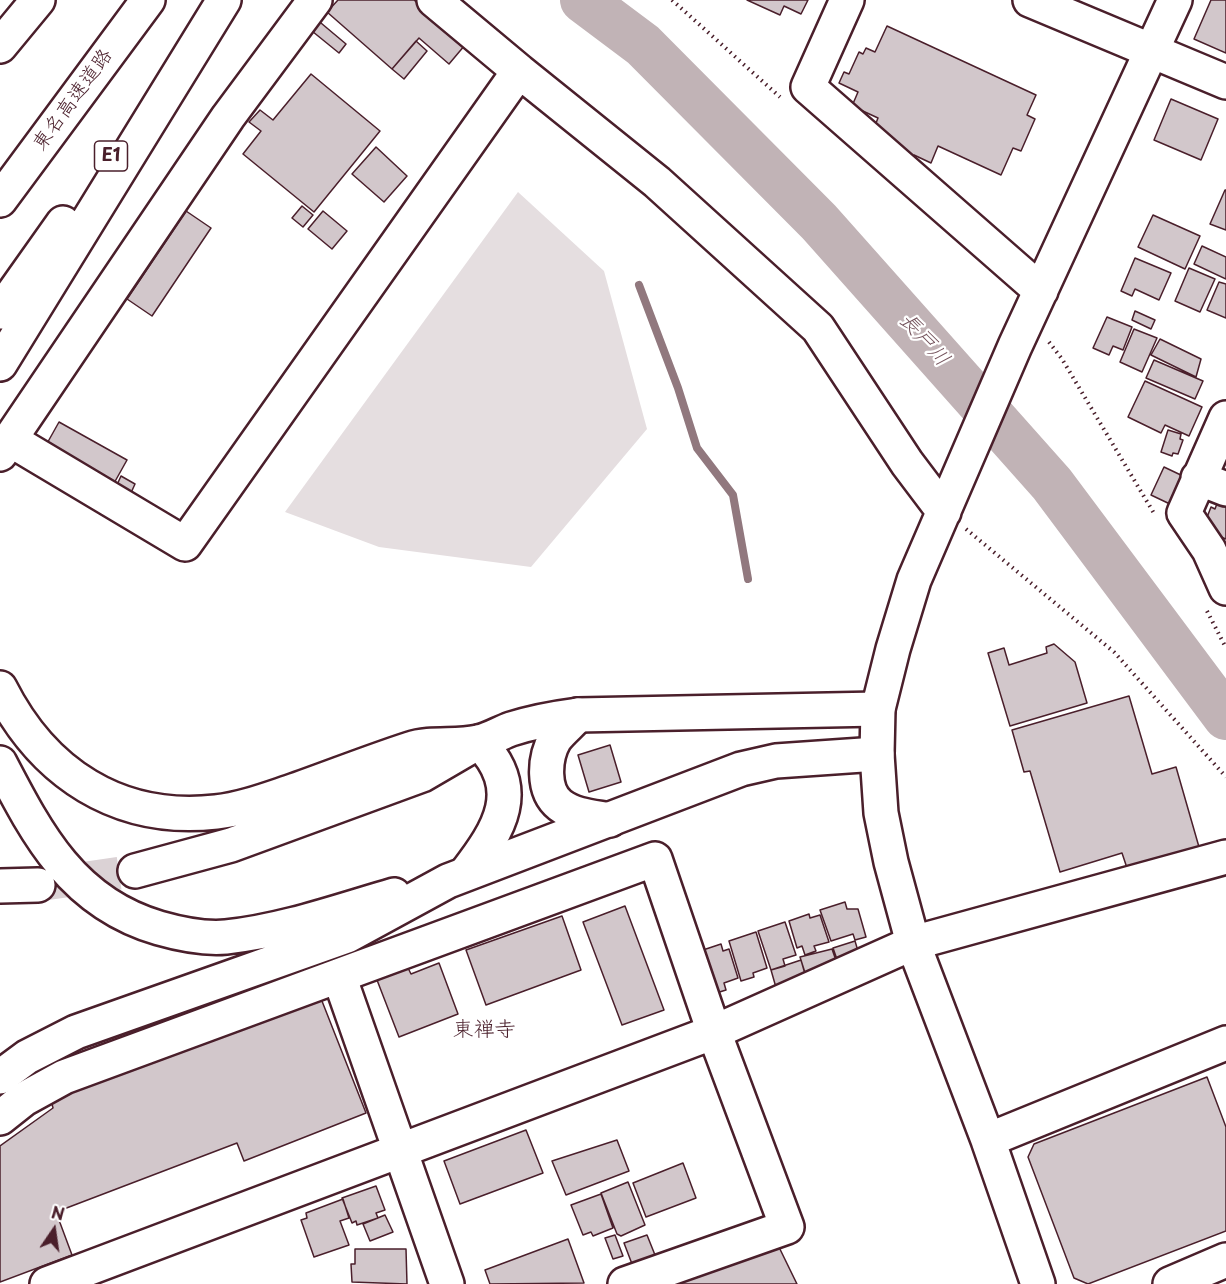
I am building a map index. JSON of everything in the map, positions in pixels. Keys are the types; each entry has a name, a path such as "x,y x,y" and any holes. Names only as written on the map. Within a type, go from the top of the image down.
{"main road":[{"path":"0,46 38,0"},
{"name":"東名高速道路","path":"0,200 148,0"},
{"path":"0,364 223,0"},
{"name":"E1","path":"0,312 223,0"},
{"path":"315,0 228,117 4,446 185,544 519,71"},
{"path":"434,0 657,182 818,328 907,463 944,512"},
{"path":"847,0 808,87 1035,304"},
{"path":"1029,0 1226,82"},
{"path":"1038,1284 988,1140 913,943 881,813 877,754 878,709 892,649 914,580 1015,345 1175,0"},
{"path":"1215,597 1209,550 1184,513 1212,483 1226,418"},
{"path":"0,688 12,712 34,743 58,767 86,786 146,809 216,812 254,804 413,748 479,742"},
{"path":"135,871 231,845 422,775 479,742 540,721 578,715 753,714 878,709"},
{"path":"578,715 555,739 546,774 550,790 560,805 577,814 610,820"},
{"path":"0,1077 27,1057 76,1032 347,936 457,877 490,842 500,822 504,805 501,771 492,756 479,742"},
{"path":"0,763 31,822 60,865 83,887 110,907 145,924 182,935 224,938 266,931 457,877 741,769 776,761 877,754"},
{"path":"47,1284 714,1032 913,943 1226,857"},
{"path":"0,1118 24,1099 64,1077 655,859 714,1032 787,1227 625,1284"},
{"path":"0,886 38,885"},
{"path":"339,976 447,1284"},
{"path":"988,1140 1226,1043"},
{"path":"1170,1284 1226,1260"}],"path":[{"path":"1035,304 1062,358 1160,523"},
{"path":"944,512 1011,564 1114,652 1226,777"},
{"path":"1215,597 1226,648"}],"shaded area":[{"path":"518,192 604,271 647,429 531,567 379,547 285,512"}],"building":[{"path":"338,0 414,0 465,45 449,64 419,38 392,69 327,12"},
{"path":"747,0 808,0 801,14 784,6 780,15"},
{"path":"1211,0 1226,0 1226,53 1194,39"},
{"path":"315,18 346,44 339,53 307,27"},
{"path":"887,26 1036,95 1027,115 1035,119 1021,151 1013,148 1001,175 938,146 931,163 914,155 912,160 901,154 904,148 872,133 878,118 852,106 858,92 839,83 844,72 849,74 859,52 863,54 866,48 875,52"},
{"path":"416,41 427,51 404,79 392,69"},
{"path":"311,74 380,131 314,212 243,154 261,131 249,122 260,110 273,120"},
{"path":"1171,99 1218,119 1201,160 1154,140"},
{"path":"376,147 407,176 384,202 352,174"},
{"path":"1226,190 1226,230 1210,224"},
{"path":"302,206 313,215 303,227 292,218"},
{"path":"186,211 211,228 152,316 127,299"},
{"path":"323,211 347,231 332,249 308,229"},
{"path":"1153,215 1200,236 1185,269 1138,247"},
{"path":"1202,246 1226,257 1226,279 1194,264"},
{"path":"1135,258 1171,273 1159,300 1135,289 1132,296 1121,291"},
{"path":"1189,268 1215,279 1200,312 1175,301"},
{"path":"1219,282 1226,284 1226,318 1207,310"},
{"path":"1135,311 1155,320 1151,329 1132,320"},
{"path":"1107,317 1132,327 1123,350 1113,346 1109,355 1093,348"},
{"path":"1134,329 1157,338 1142,372 1120,362"},
{"path":"1160,339 1201,359 1196,377 1151,355"},
{"path":"1154,360 1203,381 1195,399 1146,378"},
{"path":"1145,381 1202,407 1189,436 1165,425 1161,433 1128,417"},
{"path":"59,422 127,460 113,485 45,447"},
{"path":"1168,430 1181,434 1180,439 1183,440 1178,454 1173,453 1172,456 1161,452"},
{"path":"1164,467 1185,477 1172,505 1151,495"},
{"path":"121,476 135,484 130,495 116,487"},
{"path":"1218,501 1226,505 1226,539 1214,534 1216,530 1204,525 1211,507 1215,509"},
{"path":"1054,644 1075,662 1087,703 1010,726 988,653 1004,648 1009,665 1047,653 1046,647"},
{"path":"1129,696 1152,774 1176,767 1199,847 1127,868 1122,853 1060,872 1030,771 1024,772 1012,730"},
{"path":"610,745 621,782 589,792 578,755"},
{"path":"845,902 847,909 858,909 866,937 855,940 853,934 831,941 820,910"},
{"path":"625,906 664,1010 622,1025 583,922"},
{"path":"809,914 810,918 820,915 829,942 814,946 816,951 805,955 802,946 797,948 789,921"},
{"path":"562,916 581,970 486,1005 466,950"},
{"path":"785,922 796,955 783,959 785,966 771,970 758,931"},
{"path":"756,932 767,968 753,973 754,977 741,981 729,941"},
{"path":"855,941 861,961 840,968 833,948"},
{"path":"721,944 723,951 729,949 738,978 724,983 726,990 713,994 700,951"},
{"path":"832,949 839,969 807,979 800,957"},
{"path":"801,960 807,981 777,991 771,970"},
{"path":"439,963 458,1014 399,1037 377,980 408,968 411,974"},
{"path":"320,996 366,1113 244,1161 237,1143 56,1212 72,1255 0,1282 0,1146 53,1108 51,1100"},
{"path":"1207,1077 1226,1127 1226,1231 1088,1284 1074,1278 1028,1157 1034,1144"},
{"path":"526,1130 543,1173 460,1204 444,1161"},
{"path":"617,1140 629,1171 566,1195 552,1161"},
{"path":"683,1163 696,1198 646,1217 633,1183"},
{"path":"628,1182 645,1225 621,1236 617,1234 601,1193"},
{"path":"376,1186 385,1210 376,1213 378,1218 357,1225 356,1221 352,1223 342,1198"},
{"path":"601,1194 613,1228 593,1236 591,1232 583,1235 571,1205"},
{"path":"343,1199 349,1218 340,1221 349,1245 314,1257 301,1220 307,1218 306,1213"},
{"path":"385,1215 393,1232 370,1241 363,1224"},
{"path":"615,1235 623,1256 613,1259 605,1238"},
{"path":"647,1235 655,1255 632,1264 624,1243"},
{"path":"568,1239 584,1283 490,1284 485,1270"},
{"path":"776,1241 797,1284 661,1284"},
{"path":"355,1249 406,1249 407,1284 352,1282 351,1264 355,1264"}],"waterway":[{"name":"長戸川","path":"583,0 643,45 819,222 1052,484 1226,717"},
{"path":"639,285 678,388 697,448 733,495 748,579"}],"tunnel":[{"path":"38,885 135,871"}],"district":[{"name":"東禅寺","path":"484,1030"}]}
